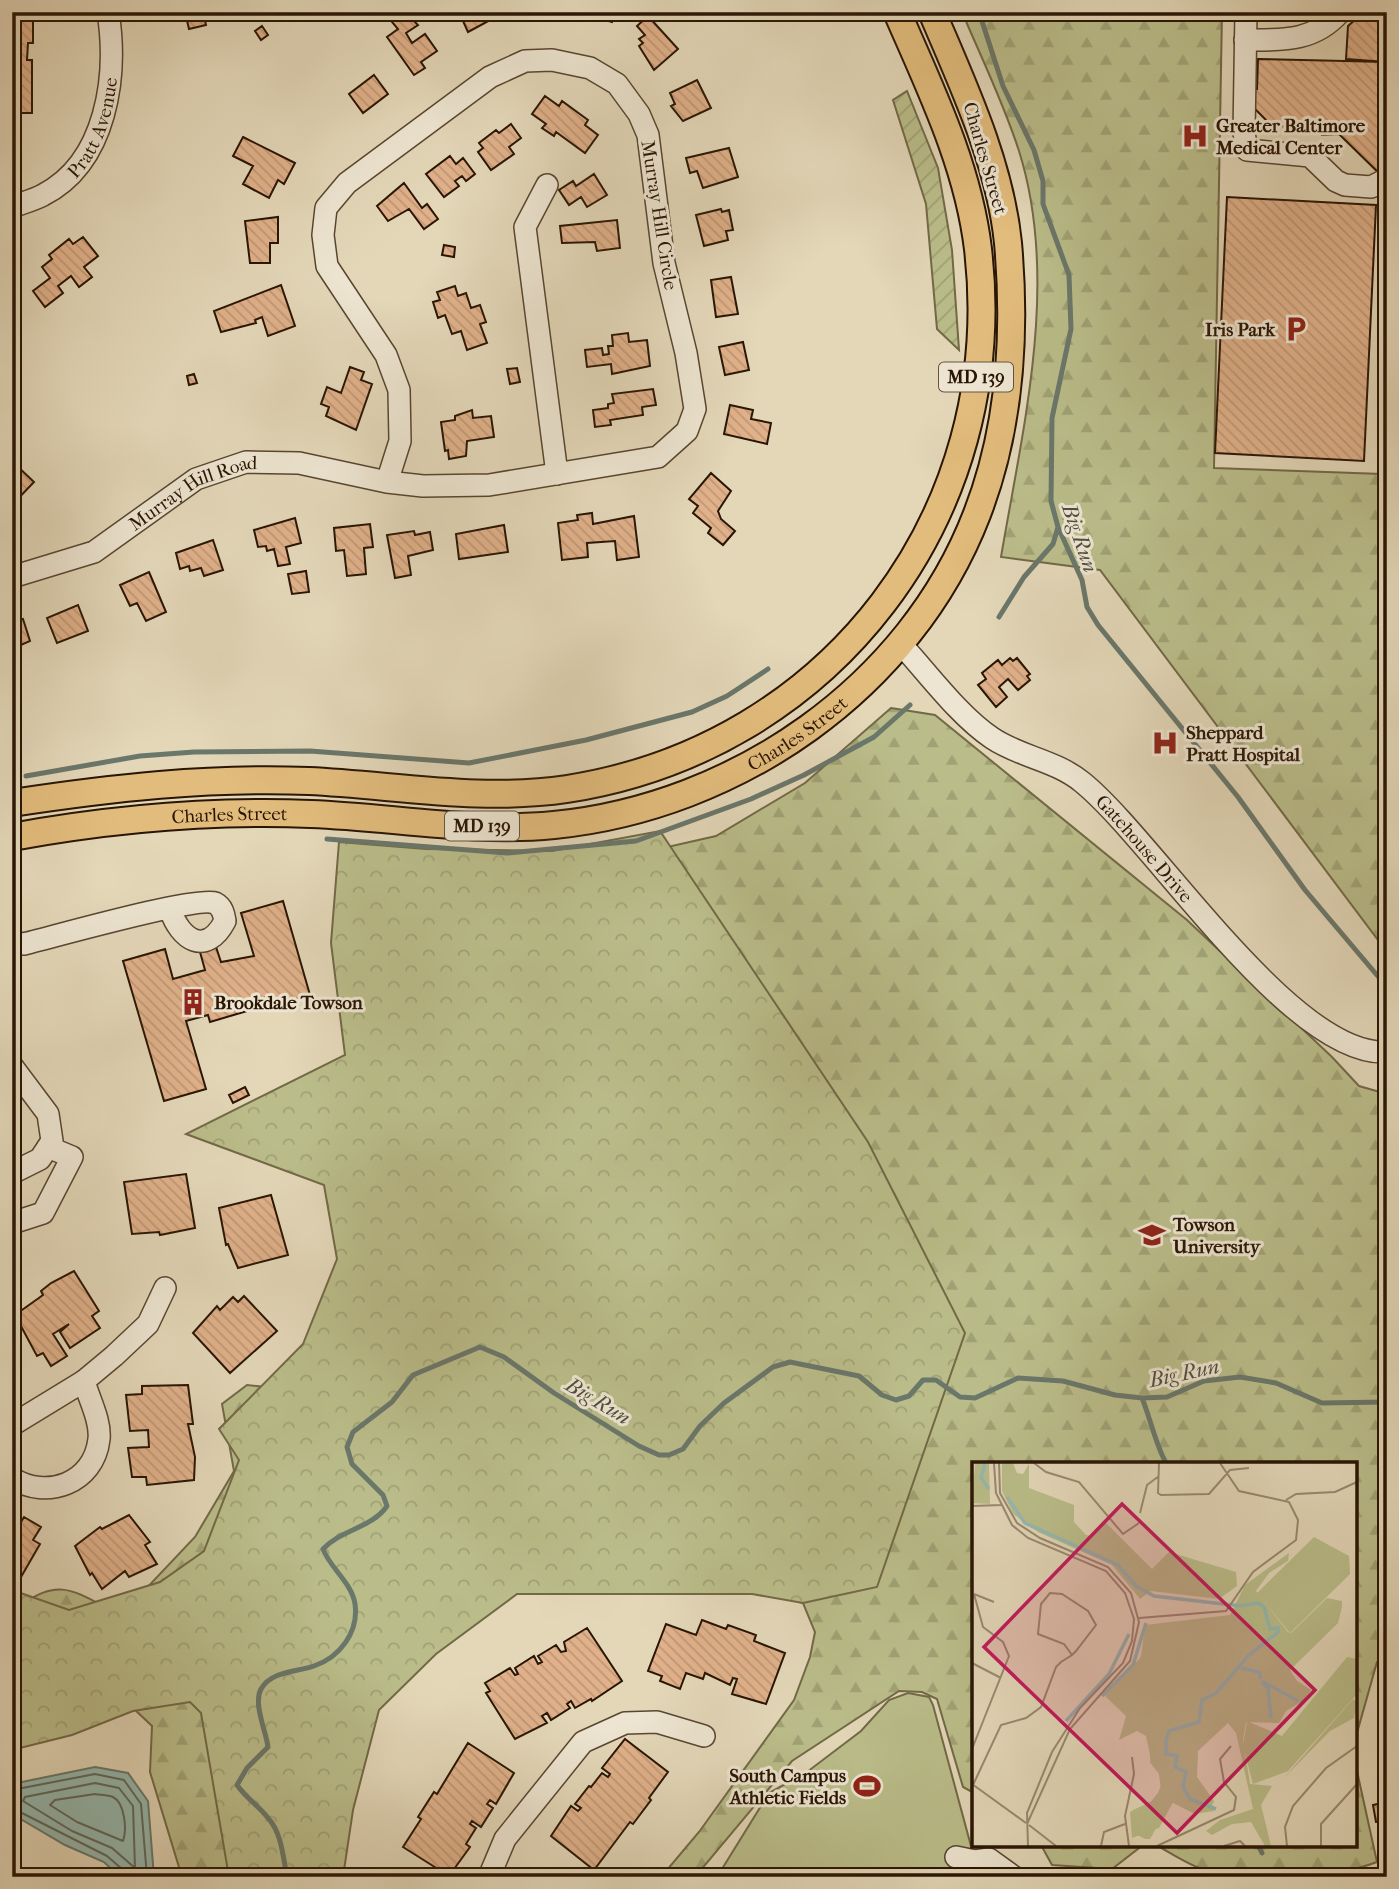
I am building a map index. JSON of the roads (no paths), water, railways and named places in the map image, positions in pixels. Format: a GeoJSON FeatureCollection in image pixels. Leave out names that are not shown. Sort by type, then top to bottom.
{"type":"FeatureCollection","features":[{"type":"Feature","properties":{"kind":"main road","name":"Charles Street"},"geometry":{"type":"LineString","coordinates":[[12,803],[156,783],[263,779],[479,793],[538,793],[597,783],[678,758],[732,733],[791,695],[855,637],[901,580],[933,524],[962,448],[974,402],[981,303],[978,248],[968,196],[946,125],[897,12]]}},
{"type":"Feature","properties":{"kind":"main road","name":"Charles Street"},"geometry":{"type":"LineString","coordinates":[[12,836],[118,821],[199,814],[314,814],[516,827],[553,825],[612,815],[696,790],[763,758],[838,705],[899,642],[929,603],[957,557],[979,509],[998,449],[1012,318],[1007,239],[999,190],[965,89],[932,12]]}},
{"type":"Feature","properties":{"kind":"main road"},"geometry":{"type":"LineString","coordinates":[[791,695],[812,698],[873,650],[899,642],[901,615],[943,546],[960,507],[967,482],[962,448]]}},
{"type":"Feature","properties":{"kind":"street","name":"Pratt Avenue"},"geometry":{"type":"LineString","coordinates":[[12,207],[44,195],[86,155],[97,135],[112,70],[113,43],[108,12]]}},
{"type":"Feature","properties":{"kind":"street"},"geometry":{"type":"LineString","coordinates":[[1246,12],[1244,133],[1247,150],[1310,156],[1336,181],[1345,185],[1371,187],[1385,180]]}},
{"type":"Feature","properties":{"kind":"street"},"geometry":{"type":"LineString","coordinates":[[1245,40],[1302,38],[1317,31],[1340,12]]}},
{"type":"Feature","properties":{"kind":"street","name":"Murray Hill Circle"},"geometry":{"type":"LineString","coordinates":[[525,61],[552,61],[590,68],[617,83],[639,114],[648,135],[664,263],[686,353],[695,409],[687,430],[658,457],[557,474],[489,485],[423,486],[387,482],[400,441],[399,390],[386,355],[327,265],[323,235],[326,208],[347,183],[490,77],[525,61]]}},
{"type":"Feature","properties":{"kind":"street"},"geometry":{"type":"LineString","coordinates":[[547,185],[524,227],[557,474]]}},
{"type":"Feature","properties":{"kind":"street","name":"Murray Hill Road"},"geometry":{"type":"LineString","coordinates":[[12,577],[27,575],[94,552],[196,479],[246,462],[299,463],[387,482]]}},
{"type":"Feature","properties":{"kind":"street","name":"Gatehouse Drive"},"geometry":{"type":"LineString","coordinates":[[899,642],[990,737],[1062,768],[1093,791],[1235,951],[1287,1001],[1348,1043],[1372,1051],[1387,1052]]}},
{"type":"Feature","properties":{"kind":"street"},"geometry":{"type":"LineString","coordinates":[[12,943],[24,944],[170,909]]}},
{"type":"Feature","properties":{"kind":"street"},"geometry":{"type":"LineString","coordinates":[[12,1066],[48,1114],[52,1141],[40,1159],[12,1173]]}},
{"type":"Feature","properties":{"kind":"street"},"geometry":{"type":"LineString","coordinates":[[12,1223],[43,1213],[72,1157],[48,1147]]}},
{"type":"Feature","properties":{"kind":"street"},"geometry":{"type":"LineString","coordinates":[[12,1424],[84,1381],[148,1324],[165,1288]]}},
{"type":"Feature","properties":{"kind":"street"},"geometry":{"type":"LineString","coordinates":[[12,1478],[30,1488],[58,1488],[76,1479],[88,1466],[99,1438],[84,1381]]}},
{"type":"Feature","properties":{"kind":"street"},"geometry":{"type":"LineString","coordinates":[[489,1877],[505,1839],[583,1742],[625,1723],[657,1721],[704,1736]]}},
{"type":"Feature","properties":{"kind":"street"},"geometry":{"type":"LineString","coordinates":[[956,1857],[975,1861],[989,1858],[1014,1877]]}},
{"type":"Feature","properties":{"kind":"water"},"geometry":{"type":"Polygon","coordinates":[[[95,1767],[128,1773],[148,1801],[154,1877],[120,1877],[104,1862],[65,1845],[12,1814],[12,1784],[95,1767]]]}},
{"type":"Feature","properties":{"kind":"waterway","name":"Big Run"},"geometry":{"type":"LineString","coordinates":[[979,12],[1003,86],[1034,150],[1043,181],[1043,204],[1069,275],[1071,329],[1052,418],[1051,501],[1058,527],[1082,580],[1087,607],[1098,625],[1238,797],[1305,890],[1387,987]]}},
{"type":"Feature","properties":{"kind":"waterway"},"geometry":{"type":"LineString","coordinates":[[999,617],[1024,577],[1053,544],[1058,527]]}},
{"type":"Feature","properties":{"kind":"waterway"},"geometry":{"type":"LineString","coordinates":[[26,776],[140,756],[194,752],[310,751],[469,763],[586,740],[692,712],[727,696],[768,669]]}},
{"type":"Feature","properties":{"kind":"waterway"},"geometry":{"type":"LineString","coordinates":[[327,839],[507,853],[636,841],[751,799],[804,775],[874,737],[910,705]]}},
{"type":"Feature","properties":{"kind":"waterway","name":"Big Run"},"geometry":{"type":"LineString","coordinates":[[287,1877],[281,1846],[273,1824],[237,1785],[247,1768],[268,1747],[259,1710],[259,1695],[265,1683],[271,1679],[323,1662],[339,1650],[351,1634],[355,1614],[353,1596],[323,1549],[373,1519],[387,1506],[383,1495],[352,1464],[347,1447],[353,1432],[392,1402],[413,1375],[480,1347],[504,1357],[554,1393],[639,1446],[659,1455],[669,1455],[683,1449],[700,1426],[724,1403],[773,1367],[790,1362],[859,1376],[882,1395],[896,1400],[909,1396],[923,1380],[936,1380],[960,1397],[975,1398],[1018,1378],[1063,1381],[1115,1395],[1142,1398],[1167,1397],[1204,1381],[1240,1377],[1276,1383],[1322,1403],[1387,1402]]}},
{"type":"Feature","properties":{"kind":"waterway"},"geometry":{"type":"LineString","coordinates":[[1142,1398],[1166,1462]]}},
{"type":"Feature","properties":{"kind":"waterway"},"geometry":{"type":"LineString","coordinates":[[1259,1847],[1262,1853]]}},
{"type":"Feature","properties":{"kind":"place","name":"Greater Baltimore Medical Center"},"geometry":{"type":"Point","coordinates":[1195,136]}},
{"type":"Feature","properties":{"kind":"place","name":"Iris Park"},"geometry":{"type":"Point","coordinates":[1296,329]}},
{"type":"Feature","properties":{"kind":"place","name":"Sheppard Pratt Hospital"},"geometry":{"type":"Point","coordinates":[1165,743]}},
{"type":"Feature","properties":{"kind":"place","name":"Brookdale Towson"},"geometry":{"type":"Point","coordinates":[193,1002]}},
{"type":"Feature","properties":{"kind":"place","name":"Towson University"},"geometry":{"type":"Point","coordinates":[1152,1235]}},
{"type":"Feature","properties":{"kind":"place","name":"South Campus Athletic Fields"},"geometry":{"type":"Point","coordinates":[867,1786]}}]}
